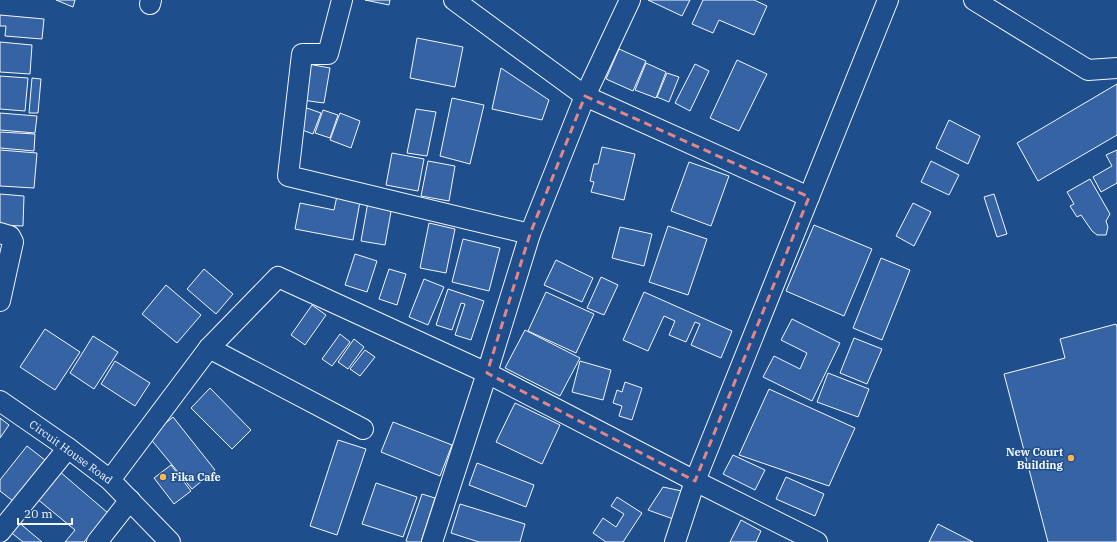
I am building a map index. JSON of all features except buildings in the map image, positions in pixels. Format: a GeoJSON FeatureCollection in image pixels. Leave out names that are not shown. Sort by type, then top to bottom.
{"type":"FeatureCollection","features":[{"type":"Feature","properties":{"kind":"street"},"geometry":{"type":"LineString","coordinates":[[342,0],[328,54],[302,54],[288,176],[530,234]]}},
{"type":"Feature","properties":{"kind":"street"},"geometry":{"type":"LineString","coordinates":[[454,0],[585,96],[809,197]]}},
{"type":"Feature","properties":{"kind":"street"},"geometry":{"type":"LineString","coordinates":[[439,540],[487,373],[530,234],[585,96],[630,0]]}},
{"type":"Feature","properties":{"kind":"street"},"geometry":{"type":"LineString","coordinates":[[675,542],[695,481],[888,0]]}},
{"type":"Feature","properties":{"kind":"street"},"geometry":{"type":"LineString","coordinates":[[974,0],[1088,70],[1117,68]]}},
{"type":"Feature","properties":{"kind":"street"},"geometry":{"type":"LineString","coordinates":[[0,232],[10,236],[13,242],[0,301]]}},
{"type":"Feature","properties":{"kind":"street"},"geometry":{"type":"LineString","coordinates":[[110,480],[209,348],[278,277],[487,373],[695,481],[817,542]]}},
{"type":"Feature","properties":{"kind":"street"},"geometry":{"type":"LineString","coordinates":[[209,348],[363,429]]}},
{"type":"Feature","properties":{"kind":"street","name":"Circuit House Road"},"geometry":{"type":"LineString","coordinates":[[0,401],[68,448],[110,480],[170,542]]}},
{"type":"Feature","properties":{"kind":"street"},"geometry":{"type":"LineString","coordinates":[[0,532],[68,448]]}},
{"type":"Feature","properties":{"kind":"street"},"geometry":{"type":"LineString","coordinates":[[97,542],[130,500]]}},
{"type":"Feature","properties":{"kind":"highlighted area"},"geometry":{"type":"Polygon","coordinates":[[[585,96],[809,197],[695,481],[487,373],[530,234],[585,96]]]}},
{"type":"Feature","properties":{"kind":"place","name":"New Court Building"},"geometry":{"type":"Point","coordinates":[1071,458]}},
{"type":"Feature","properties":{"kind":"place","name":"Fika Cafe"},"geometry":{"type":"Point","coordinates":[163,477]}}]}
